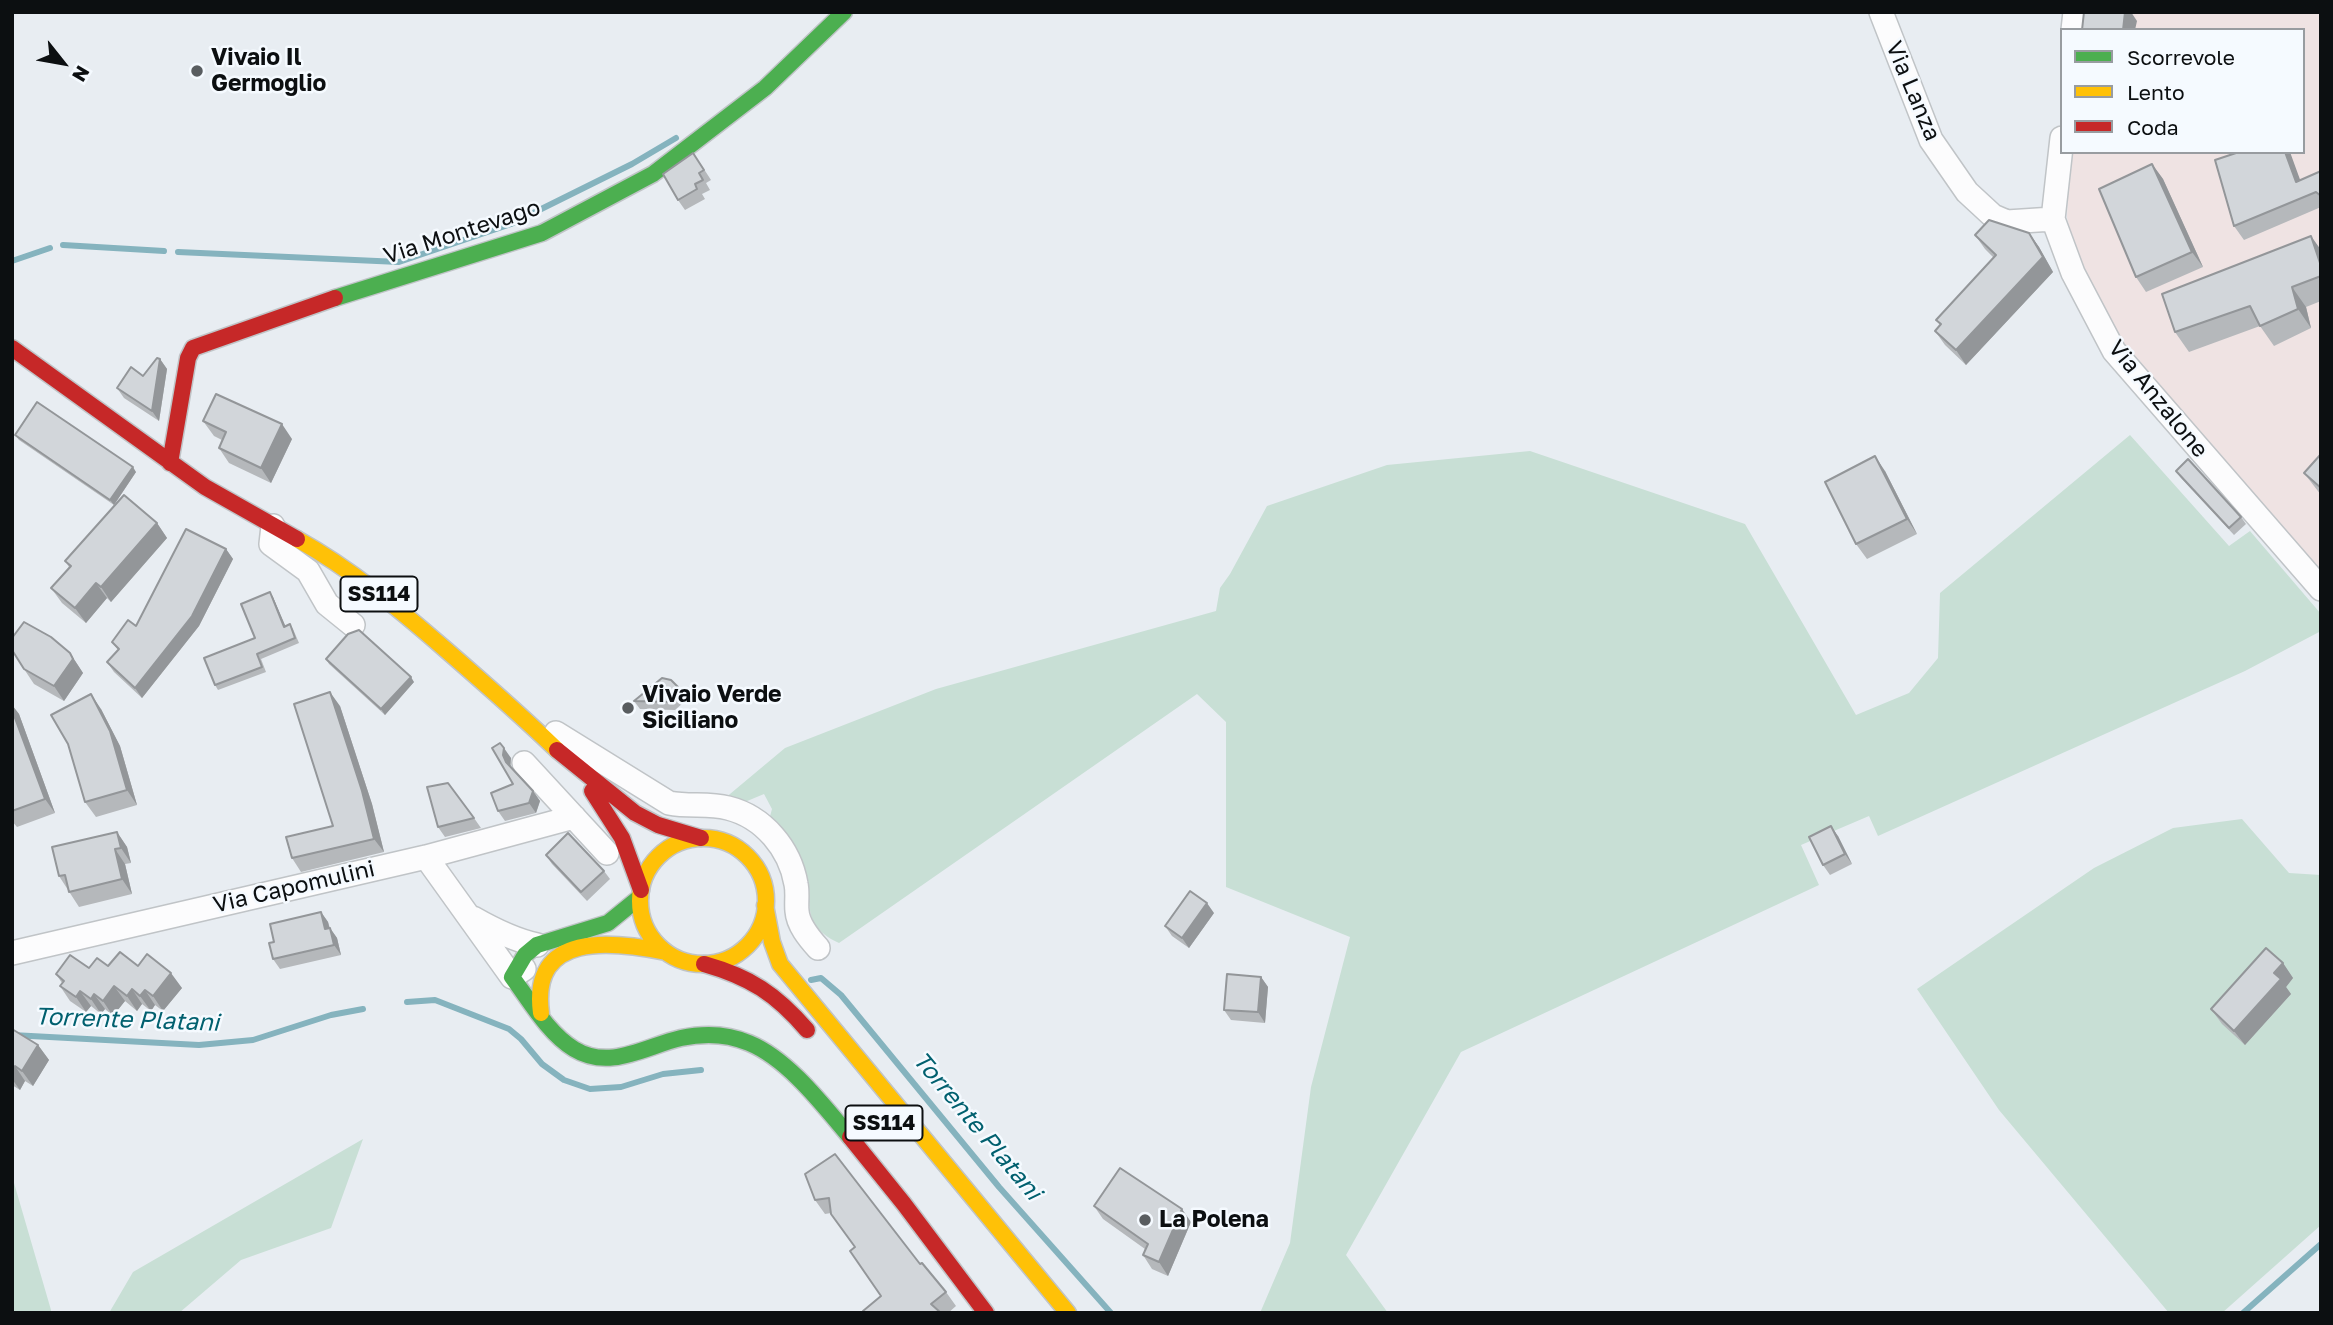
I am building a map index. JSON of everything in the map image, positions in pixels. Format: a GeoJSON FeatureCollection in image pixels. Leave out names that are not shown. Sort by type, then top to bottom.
{"type":"FeatureCollection","features":[{"type":"Feature","properties":{"kind":"main road","name":"Via Montevago"},"geometry":{"type":"LineString","coordinates":[[170,463],[188,358],[193,348],[378,283],[453,263],[542,233],[653,174],[765,88],[844,12]]}},
{"type":"Feature","properties":{"kind":"main road","name":"SS114"},"geometry":{"type":"LineString","coordinates":[[12,348],[205,487],[319,551],[352,574],[407,616],[517,711],[564,757]]}},
{"type":"Feature","properties":{"kind":"main road"},"geometry":{"type":"LineString","coordinates":[[564,757],[635,813],[658,825],[728,843],[750,860],[765,891],[761,926],[744,948],[725,960],[705,964]]}},
{"type":"Feature","properties":{"kind":"main road"},"geometry":{"type":"LineString","coordinates":[[564,757],[600,801],[616,826],[635,865],[644,924],[651,937],[666,952]]}},
{"type":"Feature","properties":{"kind":"main road"},"geometry":{"type":"LineString","coordinates":[[701,838],[680,842],[662,853],[648,870],[641,893],[608,923],[537,945],[525,955],[512,977],[558,1035],[574,1049],[588,1056],[606,1059],[626,1056],[681,1038],[711,1034],[737,1038],[759,1047],[779,1061],[858,1144],[986,1313]]}},
{"type":"Feature","properties":{"kind":"main road","name":"SS114"},"geometry":{"type":"LineString","coordinates":[[765,905],[772,942],[780,964],[1068,1313]]}},
{"type":"Feature","properties":{"kind":"main road"},"geometry":{"type":"LineString","coordinates":[[541,1013],[540,987],[550,966],[560,954],[595,942],[617,943],[666,952],[684,961],[734,972],[763,986],[790,1010],[816,1042]]}},
{"type":"Feature","properties":{"kind":"street","name":"Via Lanza"},"geometry":{"type":"LineString","coordinates":[[1881,12],[1931,140],[1967,192],[1993,216],[2007,222],[2053,219]]}},
{"type":"Feature","properties":{"kind":"street","name":"Via Anzalone"},"geometry":{"type":"LineString","coordinates":[[2060,154],[2053,219],[2073,273],[2114,351],[2321,589]]}},
{"type":"Feature","properties":{"kind":"street"},"geometry":{"type":"LineString","coordinates":[[273,526],[271,544],[308,571],[327,604],[353,625]]}},
{"type":"Feature","properties":{"kind":"street"},"geometry":{"type":"LineString","coordinates":[[517,711],[669,803],[685,807],[705,805],[729,808],[751,818],[773,834],[788,855],[796,886],[797,915],[807,936],[818,948]]}},
{"type":"Feature","properties":{"kind":"street"},"geometry":{"type":"LineString","coordinates":[[524,763],[607,853]]}},
{"type":"Feature","properties":{"kind":"street","name":"Via Capomulini"},"geometry":{"type":"LineString","coordinates":[[12,953],[426,857],[574,817]]}},
{"type":"Feature","properties":{"kind":"street"},"geometry":{"type":"LineString","coordinates":[[426,857],[512,977],[537,961],[560,954]]}},
{"type":"Feature","properties":{"kind":"street"},"geometry":{"type":"LineString","coordinates":[[465,913],[496,932],[537,945]]}},
{"type":"Feature","properties":{"kind":"shaded area"},"geometry":{"type":"Polygon","coordinates":[[[2081,12],[2321,12],[2321,580],[2152,386],[2106,320],[2078,270],[2067,217],[2070,154],[2305,154],[2305,28],[2079,28],[2081,12]]]}},
{"type":"Feature","properties":{"kind":"green space"},"geometry":{"type":"Polygon","coordinates":[[[2130,435],[2229,546],[2250,531],[2321,614],[2321,631],[2245,671],[1878,836],[1869,816],[1801,845],[1819,885],[1461,1052],[1346,1255],[1388,1313],[1260,1313],[1290,1243],[1311,1087],[1350,937],[1226,887],[1226,722],[1197,694],[839,943],[817,927],[812,919],[802,864],[769,820],[772,809],[764,794],[740,804],[724,799],[785,748],[936,689],[1216,611],[1220,588],[1267,506],[1387,465],[1530,451],[1745,524],[1856,715],[1909,693],[1938,658],[1940,593],[2130,435]]]}},
{"type":"Feature","properties":{"kind":"green space"},"geometry":{"type":"Polygon","coordinates":[[[2242,819],[2289,873],[2321,875],[2321,1225],[2222,1313],[2169,1313],[1999,1110],[1917,989],[2094,868],[2173,828],[2242,819]]]}},
{"type":"Feature","properties":{"kind":"green space"},"geometry":{"type":"Polygon","coordinates":[[[363,1139],[331,1228],[241,1260],[179,1313],[109,1313],[133,1272],[363,1139]]]}},
{"type":"Feature","properties":{"kind":"green space"},"geometry":{"type":"Polygon","coordinates":[[[12,1176],[51,1310],[51,1313],[12,1313],[12,1176]]]}},
{"type":"Feature","properties":{"kind":"building"},"geometry":{"type":"Polygon","coordinates":[[[2084,12],[2125,12],[2123,28],[2082,28],[2084,12]]]}},
{"type":"Feature","properties":{"kind":"building"},"geometry":{"type":"Polygon","coordinates":[[[693,153],[704,170],[699,173],[703,180],[695,184],[697,189],[678,200],[663,174],[693,153]]]}},
{"type":"Feature","properties":{"kind":"building"},"geometry":{"type":"Polygon","coordinates":[[[2233,154],[2286,154],[2296,182],[2321,171],[2321,196],[2316,192],[2234,226],[2215,160],[2233,154]]]}},
{"type":"Feature","properties":{"kind":"building"},"geometry":{"type":"Polygon","coordinates":[[[2152,164],[2192,252],[2136,277],[2099,189],[2152,164]]]}},
{"type":"Feature","properties":{"kind":"building"},"geometry":{"type":"Polygon","coordinates":[[[1989,220],[2029,233],[2043,257],[1956,350],[1935,331],[1941,324],[1936,320],[1996,255],[1975,235],[1989,220]]]}},
{"type":"Feature","properties":{"kind":"building"},"geometry":{"type":"Polygon","coordinates":[[[2311,236],[2321,266],[2321,276],[2292,287],[2298,309],[2260,326],[2250,306],[2175,332],[2162,294],[2311,236]]]}},
{"type":"Feature","properties":{"kind":"building"},"geometry":{"type":"Polygon","coordinates":[[[157,358],[160,359],[152,411],[117,388],[131,367],[143,376],[157,358]]]}},
{"type":"Feature","properties":{"kind":"building"},"geometry":{"type":"Polygon","coordinates":[[[216,394],[282,424],[261,468],[219,448],[226,432],[203,421],[216,394]]]}},
{"type":"Feature","properties":{"kind":"building"},"geometry":{"type":"Polygon","coordinates":[[[37,402],[133,467],[110,500],[15,435],[37,402]]]}},
{"type":"Feature","properties":{"kind":"building"},"geometry":{"type":"Polygon","coordinates":[[[2321,454],[2321,488],[2304,473],[2321,454]]]}},
{"type":"Feature","properties":{"kind":"building"},"geometry":{"type":"Polygon","coordinates":[[[1875,456],[1907,519],[1856,544],[1825,482],[1875,456]]]}},
{"type":"Feature","properties":{"kind":"building"},"geometry":{"type":"Polygon","coordinates":[[[2188,459],[2241,517],[2229,528],[2176,471],[2188,459]]]}},
{"type":"Feature","properties":{"kind":"building"},"geometry":{"type":"Polygon","coordinates":[[[124,495],[157,523],[101,587],[96,583],[75,608],[51,588],[71,566],[65,561],[124,495]]]}},
{"type":"Feature","properties":{"kind":"building"},"geometry":{"type":"Polygon","coordinates":[[[186,529],[226,549],[192,616],[135,688],[107,662],[119,649],[112,642],[128,620],[136,626],[186,529]]]}},
{"type":"Feature","properties":{"kind":"building"},"geometry":{"type":"Polygon","coordinates":[[[270,592],[284,627],[290,624],[295,638],[257,654],[262,667],[215,685],[204,658],[255,638],[241,604],[270,592]]]}},
{"type":"Feature","properties":{"kind":"building"},"geometry":{"type":"Polygon","coordinates":[[[24,622],[51,637],[70,653],[73,659],[54,686],[24,669],[12,650],[12,638],[24,622]]]}},
{"type":"Feature","properties":{"kind":"building"},"geometry":{"type":"Polygon","coordinates":[[[359,630],[411,677],[381,709],[326,659],[348,634],[359,630]]]}},
{"type":"Feature","properties":{"kind":"building"},"geometry":{"type":"Polygon","coordinates":[[[662,678],[671,680],[678,687],[677,695],[670,702],[634,701],[662,678]]]}},
{"type":"Feature","properties":{"kind":"building"},"geometry":{"type":"Polygon","coordinates":[[[330,692],[362,791],[374,839],[292,858],[286,837],[333,826],[294,704],[330,692]]]}},
{"type":"Feature","properties":{"kind":"building"},"geometry":{"type":"Polygon","coordinates":[[[91,694],[110,731],[127,790],[85,802],[68,744],[51,715],[91,694]]]}},
{"type":"Feature","properties":{"kind":"building"},"geometry":{"type":"Polygon","coordinates":[[[12,710],[45,799],[12,811],[12,710]]]}},
{"type":"Feature","properties":{"kind":"building"},"geometry":{"type":"Polygon","coordinates":[[[500,743],[504,748],[506,762],[533,791],[529,803],[498,811],[491,793],[513,784],[492,748],[500,743]]]}},
{"type":"Feature","properties":{"kind":"building"},"geometry":{"type":"Polygon","coordinates":[[[448,783],[474,818],[438,827],[427,787],[448,783]]]}},
{"type":"Feature","properties":{"kind":"building"},"geometry":{"type":"Polygon","coordinates":[[[1831,826],[1845,854],[1823,865],[1809,837],[1831,826]]]}},
{"type":"Feature","properties":{"kind":"building"},"geometry":{"type":"Polygon","coordinates":[[[117,832],[121,848],[115,849],[122,879],[69,892],[65,875],[59,876],[52,847],[117,832]]]}},
{"type":"Feature","properties":{"kind":"building"},"geometry":{"type":"Polygon","coordinates":[[[568,833],[604,871],[581,892],[546,855],[568,833]]]}},
{"type":"Feature","properties":{"kind":"building"},"geometry":{"type":"Polygon","coordinates":[[[1190,891],[1207,903],[1182,938],[1165,926],[1190,891]]]}},
{"type":"Feature","properties":{"kind":"building"},"geometry":{"type":"Polygon","coordinates":[[[321,912],[325,929],[330,928],[334,945],[273,959],[269,943],[274,942],[270,924],[321,912]]]}},
{"type":"Feature","properties":{"kind":"building"},"geometry":{"type":"Polygon","coordinates":[[[2266,948],[2283,963],[2274,973],[2281,979],[2234,1031],[2211,1009],[2266,948]]]}},
{"type":"Feature","properties":{"kind":"building"},"geometry":{"type":"Polygon","coordinates":[[[120,952],[138,966],[147,954],[171,973],[153,996],[145,990],[140,996],[132,989],[127,996],[114,986],[103,1001],[94,994],[91,999],[80,991],[76,997],[60,986],[64,981],[56,974],[70,955],[89,968],[97,958],[108,966],[120,952]]]}},
{"type":"Feature","properties":{"kind":"building"},"geometry":{"type":"Polygon","coordinates":[[[1227,974],[1261,977],[1258,1012],[1224,1010],[1227,974]]]}},
{"type":"Feature","properties":{"kind":"building"},"geometry":{"type":"Polygon","coordinates":[[[12,1029],[38,1045],[22,1071],[15,1066],[12,1070],[12,1029]]]}},
{"type":"Feature","properties":{"kind":"building"},"geometry":{"type":"Polygon","coordinates":[[[835,1154],[920,1264],[922,1263],[946,1292],[931,1304],[941,1313],[863,1311],[881,1296],[850,1251],[855,1247],[831,1214],[829,1198],[815,1200],[805,1174],[835,1154]]]}},
{"type":"Feature","properties":{"kind":"building"},"geometry":{"type":"Polygon","coordinates":[[[1120,1168],[1182,1209],[1159,1262],[1143,1255],[1148,1244],[1094,1206],[1120,1168]]]}},
{"type":"Feature","properties":{"kind":"waterway"},"geometry":{"type":"LineString","coordinates":[[178,252],[399,262],[511,224],[632,164],[676,138]]}},
{"type":"Feature","properties":{"kind":"waterway"},"geometry":{"type":"LineString","coordinates":[[63,245],[164,251]]}},
{"type":"Feature","properties":{"kind":"waterway"},"geometry":{"type":"LineString","coordinates":[[12,261],[50,248]]}},
{"type":"Feature","properties":{"kind":"waterway","name":"Torrente Platani"},"geometry":{"type":"LineString","coordinates":[[811,980],[821,978],[841,995],[999,1187],[1111,1313]]}},
{"type":"Feature","properties":{"kind":"waterway","name":"Torrente Platani"},"geometry":{"type":"LineString","coordinates":[[407,1002],[435,1000],[509,1029],[542,1064],[564,1080],[590,1089],[621,1087],[663,1074],[701,1070]]}},
{"type":"Feature","properties":{"kind":"waterway","name":"Torrente Platani"},"geometry":{"type":"LineString","coordinates":[[12,1035],[199,1045],[253,1040],[331,1015],[363,1009]]}},
{"type":"Feature","properties":{"kind":"waterway","name":"Torrente Platani"},"geometry":{"type":"LineString","coordinates":[[2243,1313],[2321,1244]]}},
{"type":"Feature","properties":{"kind":"traffic: fast"},"geometry":{"type":"LineString","coordinates":[[335,298],[542,233],[653,174],[765,88],[844,12]]}},
{"type":"Feature","properties":{"kind":"traffic: fast"},"geometry":{"type":"LineString","coordinates":[[640,897],[608,923],[537,945],[525,955],[512,977],[548,1026],[574,1049],[601,1058],[628,1055],[690,1036],[716,1035],[741,1040],[763,1050],[791,1071],[850,1137]]}},
{"type":"Feature","properties":{"kind":"traffic: slow"},"geometry":{"type":"LineString","coordinates":[[297,539],[355,576],[428,634],[557,750]]}},
{"type":"Feature","properties":{"kind":"traffic: slow"},"geometry":{"type":"LineString","coordinates":[[703,838],[727,843],[747,857],[761,877],[766,901],[761,925],[747,945],[727,959],[703,964],[679,959],[659,945],[645,925],[640,901],[645,877],[659,857],[679,843],[703,838]]}},
{"type":"Feature","properties":{"kind":"traffic: slow"},"geometry":{"type":"LineString","coordinates":[[765,905],[772,942],[780,964],[1068,1313]]}},
{"type":"Feature","properties":{"kind":"traffic: slow"},"geometry":{"type":"LineString","coordinates":[[541,1013],[541,986],[548,967],[561,955],[579,948],[600,945],[622,945],[666,952]]}},
{"type":"Feature","properties":{"kind":"traffic: jam"},"geometry":{"type":"LineString","coordinates":[[170,463],[188,358],[193,348],[335,298]]}},
{"type":"Feature","properties":{"kind":"traffic: jam"},"geometry":{"type":"LineString","coordinates":[[12,348],[205,487],[297,539]]}},
{"type":"Feature","properties":{"kind":"traffic: jam"},"geometry":{"type":"LineString","coordinates":[[557,750],[635,813],[658,825],[701,838]]}},
{"type":"Feature","properties":{"kind":"traffic: jam"},"geometry":{"type":"LineString","coordinates":[[592,791],[622,838],[641,890]]}},
{"type":"Feature","properties":{"kind":"traffic: jam"},"geometry":{"type":"LineString","coordinates":[[704,964],[761,988],[784,1006],[807,1030]]}},
{"type":"Feature","properties":{"kind":"traffic: jam"},"geometry":{"type":"LineString","coordinates":[[850,1137],[986,1313]]}},
{"type":"Feature","properties":{"kind":"place","name":"Vivaio Il Germoglio"},"geometry":{"type":"Point","coordinates":[197,71]}},
{"type":"Feature","properties":{"kind":"place","name":"Vivaio Verde Siciliano"},"geometry":{"type":"Point","coordinates":[628,708]}},
{"type":"Feature","properties":{"kind":"place","name":"La Polena"},"geometry":{"type":"Point","coordinates":[1145,1220]}}]}
